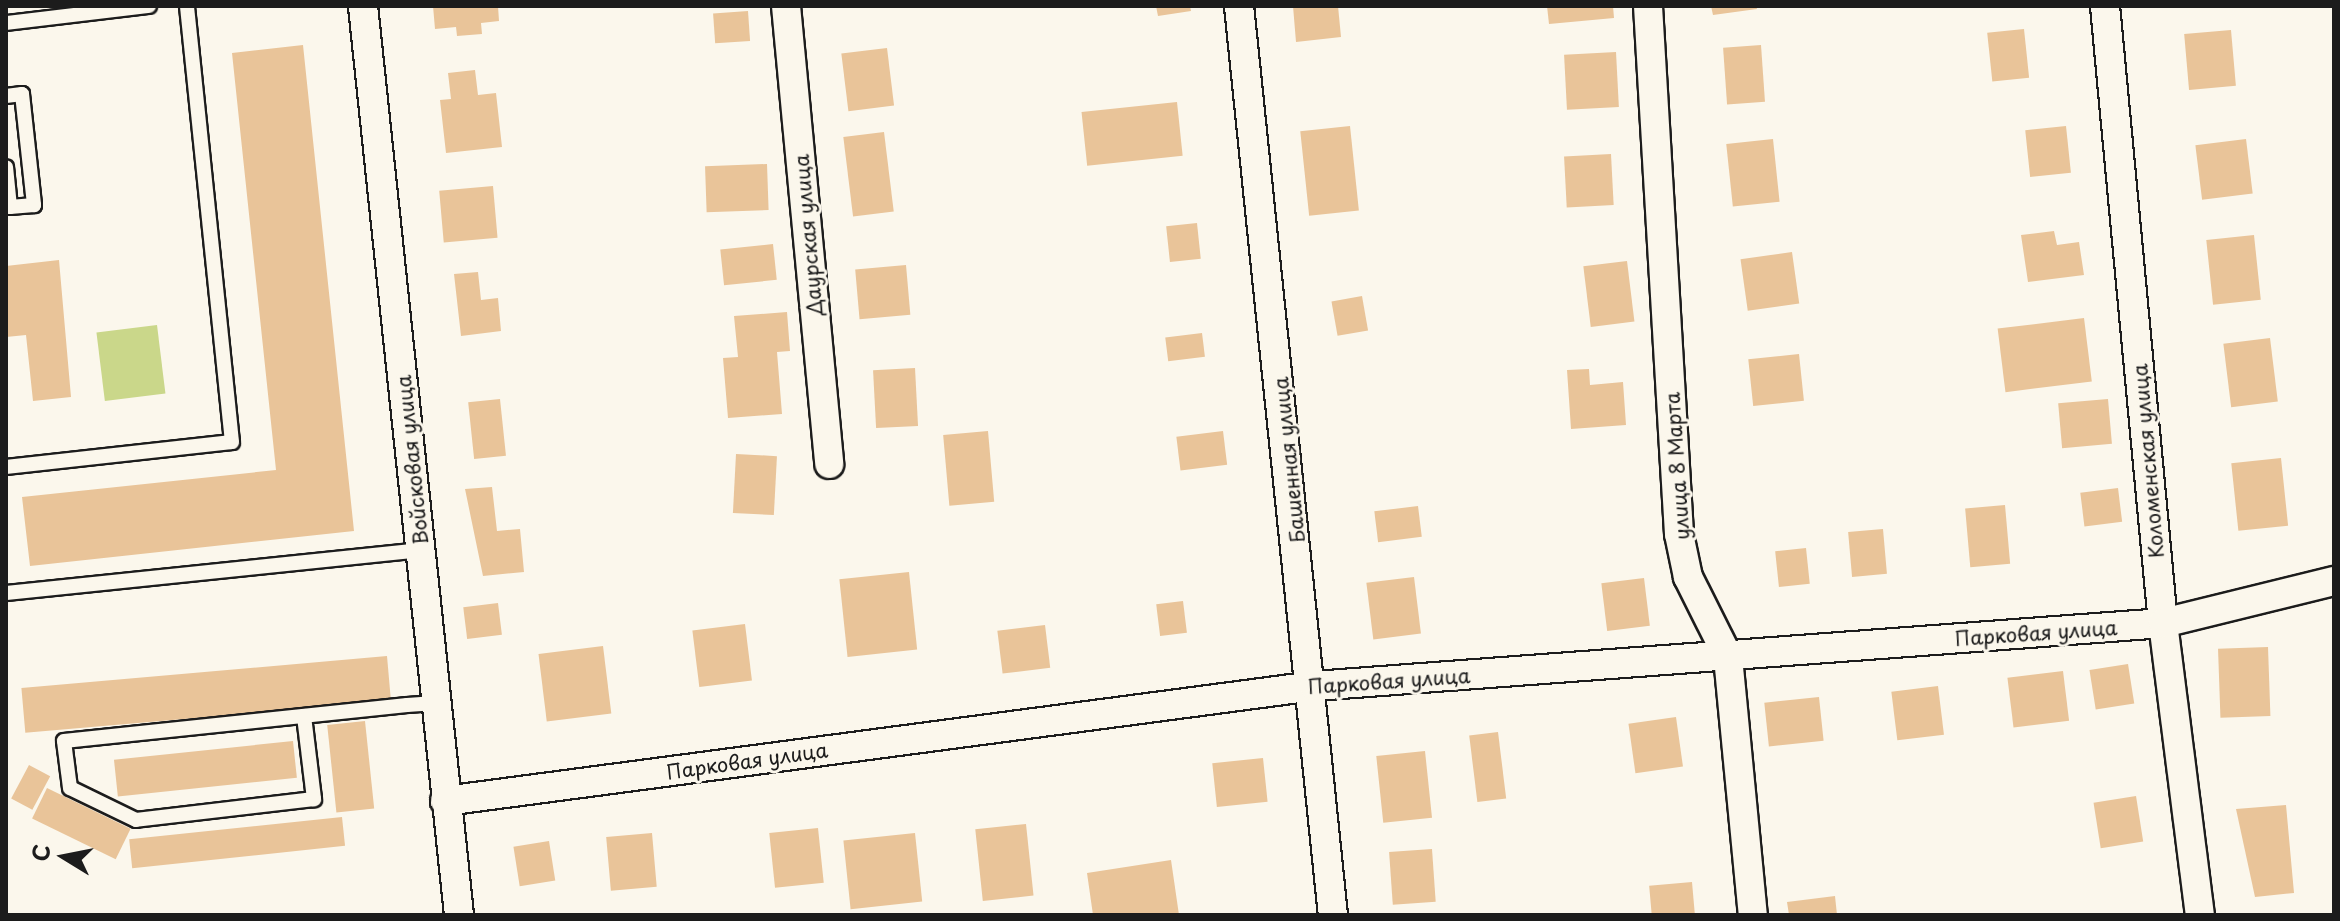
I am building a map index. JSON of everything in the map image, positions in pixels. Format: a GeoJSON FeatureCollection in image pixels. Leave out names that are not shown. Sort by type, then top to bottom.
{"type":"FeatureCollection","features":[{"type":"Feature","properties":{"kind":"street","name":"Войсковая улица"},"geometry":{"type":"LineString","coordinates":[[363,6],[459,915]]}},
{"type":"Feature","properties":{"kind":"street","name":"Даурская улица"},"geometry":{"type":"LineString","coordinates":[[786,6],[829,464]]}},
{"type":"Feature","properties":{"kind":"street","name":"Башенная улица"},"geometry":{"type":"LineString","coordinates":[[1239,6],[1314,686],[1333,915]]}},
{"type":"Feature","properties":{"kind":"street","name":"улица 8 Марта"},"geometry":{"type":"LineString","coordinates":[[1648,6],[1679,534],[1688,577],[1728,657],[1753,915]]}},
{"type":"Feature","properties":{"kind":"street","name":"Коломенская улица"},"geometry":{"type":"LineString","coordinates":[[2105,6],[2163,623],[2200,915]]}},
{"type":"Feature","properties":{"kind":"street","name":"Парковая улица"},"geometry":{"type":"LineString","coordinates":[[445,801],[1314,686],[2163,623],[2334,581]]}},
{"type":"Feature","properties":{"kind":"lane"},"geometry":{"type":"LineString","coordinates":[[6,23],[149,6]]}},
{"type":"Feature","properties":{"kind":"lane"},"geometry":{"type":"LineString","coordinates":[[6,467],[232,442],[187,6]]}},
{"type":"Feature","properties":{"kind":"lane"},"geometry":{"type":"LineString","coordinates":[[6,96],[22,94],[34,205],[10,207],[6,167]]}},
{"type":"Feature","properties":{"kind":"lane"},"geometry":{"type":"LineString","coordinates":[[6,593],[422,550]]}},
{"type":"Feature","properties":{"kind":"lane"},"geometry":{"type":"LineString","coordinates":[[304,716],[314,799],[136,820],[70,788],[64,741],[304,716],[436,703]]}},
{"type":"Feature","properties":{"kind":"green space"},"geometry":{"type":"Polygon","coordinates":[[[157,325],[165,393],[105,401],[96,332],[157,325]]]}},
{"type":"Feature","properties":{"kind":"building"},"geometry":{"type":"Polygon","coordinates":[[[433,6],[498,6],[499,21],[481,23],[482,34],[457,36],[456,27],[435,29],[433,6]]]}},
{"type":"Feature","properties":{"kind":"building"},"geometry":{"type":"Polygon","coordinates":[[[1156,6],[1190,6],[1191,11],[1158,16],[1156,6]]]}},
{"type":"Feature","properties":{"kind":"building"},"geometry":{"type":"Polygon","coordinates":[[[1293,6],[1338,6],[1341,37],[1296,42],[1293,6]]]}},
{"type":"Feature","properties":{"kind":"building"},"geometry":{"type":"Polygon","coordinates":[[[1547,6],[1613,6],[1614,18],[1549,24],[1547,6]]]}},
{"type":"Feature","properties":{"kind":"building"},"geometry":{"type":"Polygon","coordinates":[[[1711,6],[1756,6],[1757,9],[1713,15],[1711,6]]]}},
{"type":"Feature","properties":{"kind":"building"},"geometry":{"type":"Polygon","coordinates":[[[748,11],[750,41],[715,43],[713,13],[748,11]]]}},
{"type":"Feature","properties":{"kind":"building"},"geometry":{"type":"Polygon","coordinates":[[[2024,29],[2029,78],[1992,82],[1987,33],[2024,29]]]}},
{"type":"Feature","properties":{"kind":"building"},"geometry":{"type":"Polygon","coordinates":[[[2231,30],[2236,86],[2189,90],[2184,34],[2231,30]]]}},
{"type":"Feature","properties":{"kind":"building"},"geometry":{"type":"Polygon","coordinates":[[[303,45],[354,531],[30,566],[22,497],[276,470],[232,53],[303,45]]]}},
{"type":"Feature","properties":{"kind":"building"},"geometry":{"type":"Polygon","coordinates":[[[1761,45],[1765,102],[1727,105],[1723,48],[1761,45]]]}},
{"type":"Feature","properties":{"kind":"building"},"geometry":{"type":"Polygon","coordinates":[[[887,48],[894,106],[848,111],[841,54],[887,48]]]}},
{"type":"Feature","properties":{"kind":"building"},"geometry":{"type":"Polygon","coordinates":[[[1616,52],[1619,107],[1567,110],[1564,55],[1616,52]]]}},
{"type":"Feature","properties":{"kind":"building"},"geometry":{"type":"Polygon","coordinates":[[[475,70],[478,95],[496,93],[502,147],[446,153],[440,100],[451,99],[448,73],[475,70]]]}},
{"type":"Feature","properties":{"kind":"building"},"geometry":{"type":"Polygon","coordinates":[[[1177,102],[1183,156],[1087,166],[1082,112],[1177,102]]]}},
{"type":"Feature","properties":{"kind":"building"},"geometry":{"type":"Polygon","coordinates":[[[1350,126],[1359,211],[1309,216],[1300,131],[1350,126]]]}},
{"type":"Feature","properties":{"kind":"building"},"geometry":{"type":"Polygon","coordinates":[[[2066,126],[2071,173],[2030,177],[2025,130],[2066,126]]]}},
{"type":"Feature","properties":{"kind":"building"},"geometry":{"type":"Polygon","coordinates":[[[884,132],[894,211],[853,216],[843,137],[884,132]]]}},
{"type":"Feature","properties":{"kind":"building"},"geometry":{"type":"Polygon","coordinates":[[[1773,139],[1780,202],[1733,207],[1726,144],[1773,139]]]}},
{"type":"Feature","properties":{"kind":"building"},"geometry":{"type":"Polygon","coordinates":[[[2246,139],[2253,194],[2202,200],[2195,145],[2246,139]]]}},
{"type":"Feature","properties":{"kind":"building"},"geometry":{"type":"Polygon","coordinates":[[[1611,154],[1614,205],[1567,207],[1564,156],[1611,154]]]}},
{"type":"Feature","properties":{"kind":"building"},"geometry":{"type":"Polygon","coordinates":[[[767,164],[769,210],[707,212],[705,166],[767,164]]]}},
{"type":"Feature","properties":{"kind":"building"},"geometry":{"type":"Polygon","coordinates":[[[493,186],[498,238],[444,243],[439,191],[493,186]]]}},
{"type":"Feature","properties":{"kind":"building"},"geometry":{"type":"Polygon","coordinates":[[[1197,223],[1201,259],[1170,262],[1166,226],[1197,223]]]}},
{"type":"Feature","properties":{"kind":"building"},"geometry":{"type":"Polygon","coordinates":[[[2054,231],[2057,245],[2079,242],[2084,275],[2028,282],[2021,235],[2054,231]]]}},
{"type":"Feature","properties":{"kind":"building"},"geometry":{"type":"Polygon","coordinates":[[[2254,235],[2261,300],[2213,305],[2206,240],[2254,235]]]}},
{"type":"Feature","properties":{"kind":"building"},"geometry":{"type":"Polygon","coordinates":[[[773,244],[777,280],[724,285],[720,250],[773,244]]]}},
{"type":"Feature","properties":{"kind":"building"},"geometry":{"type":"Polygon","coordinates":[[[1792,252],[1799,303],[1748,311],[1741,259],[1792,252]]]}},
{"type":"Feature","properties":{"kind":"building"},"geometry":{"type":"Polygon","coordinates":[[[59,260],[71,397],[33,401],[26,335],[6,337],[6,266],[59,260]]]}},
{"type":"Feature","properties":{"kind":"building"},"geometry":{"type":"Polygon","coordinates":[[[1627,261],[1634,322],[1591,327],[1583,266],[1627,261]]]}},
{"type":"Feature","properties":{"kind":"building"},"geometry":{"type":"Polygon","coordinates":[[[906,265],[910,315],[860,319],[855,269],[906,265]]]}},
{"type":"Feature","properties":{"kind":"building"},"geometry":{"type":"Polygon","coordinates":[[[478,272],[481,300],[498,298],[501,331],[461,336],[454,274],[478,272]]]}},
{"type":"Feature","properties":{"kind":"building"},"geometry":{"type":"Polygon","coordinates":[[[1362,296],[1368,330],[1338,336],[1331,301],[1362,296]]]}},
{"type":"Feature","properties":{"kind":"building"},"geometry":{"type":"Polygon","coordinates":[[[787,312],[790,351],[777,352],[782,414],[728,418],[723,358],[738,357],[734,316],[787,312]]]}},
{"type":"Feature","properties":{"kind":"building"},"geometry":{"type":"Polygon","coordinates":[[[2084,318],[2092,382],[2005,392],[1998,329],[2084,318]]]}},
{"type":"Feature","properties":{"kind":"building"},"geometry":{"type":"Polygon","coordinates":[[[1202,333],[1205,357],[1168,361],[1165,338],[1202,333]]]}},
{"type":"Feature","properties":{"kind":"building"},"geometry":{"type":"Polygon","coordinates":[[[2270,338],[2278,402],[2231,407],[2223,344],[2270,338]]]}},
{"type":"Feature","properties":{"kind":"building"},"geometry":{"type":"Polygon","coordinates":[[[1799,354],[1804,401],[1753,406],[1748,359],[1799,354]]]}},
{"type":"Feature","properties":{"kind":"building"},"geometry":{"type":"Polygon","coordinates":[[[915,368],[918,426],[876,428],[873,370],[915,368]]]}},
{"type":"Feature","properties":{"kind":"building"},"geometry":{"type":"Polygon","coordinates":[[[1589,369],[1590,385],[1623,382],[1626,425],[1571,429],[1567,370],[1589,369]]]}},
{"type":"Feature","properties":{"kind":"building"},"geometry":{"type":"Polygon","coordinates":[[[500,399],[506,456],[474,459],[468,402],[500,399]]]}},
{"type":"Feature","properties":{"kind":"building"},"geometry":{"type":"Polygon","coordinates":[[[2108,399],[2112,444],[2062,448],[2058,403],[2108,399]]]}},
{"type":"Feature","properties":{"kind":"building"},"geometry":{"type":"Polygon","coordinates":[[[988,431],[994,502],[949,506],[943,435],[988,431]]]}},
{"type":"Feature","properties":{"kind":"building"},"geometry":{"type":"Polygon","coordinates":[[[1223,431],[1227,465],[1180,470],[1176,437],[1223,431]]]}},
{"type":"Feature","properties":{"kind":"building"},"geometry":{"type":"Polygon","coordinates":[[[736,454],[777,456],[774,515],[733,513],[736,454]]]}},
{"type":"Feature","properties":{"kind":"building"},"geometry":{"type":"Polygon","coordinates":[[[2281,458],[2288,526],[2238,531],[2231,463],[2281,458]]]}},
{"type":"Feature","properties":{"kind":"building"},"geometry":{"type":"Polygon","coordinates":[[[492,487],[497,531],[520,529],[524,572],[483,576],[465,489],[492,487]]]}},
{"type":"Feature","properties":{"kind":"building"},"geometry":{"type":"Polygon","coordinates":[[[2118,488],[2122,522],[2084,526],[2080,493],[2118,488]]]}},
{"type":"Feature","properties":{"kind":"building"},"geometry":{"type":"Polygon","coordinates":[[[2005,505],[2010,564],[1970,567],[1965,508],[2005,505]]]}},
{"type":"Feature","properties":{"kind":"building"},"geometry":{"type":"Polygon","coordinates":[[[1418,506],[1422,537],[1378,542],[1374,511],[1418,506]]]}},
{"type":"Feature","properties":{"kind":"building"},"geometry":{"type":"Polygon","coordinates":[[[1883,529],[1887,574],[1852,577],[1848,532],[1883,529]]]}},
{"type":"Feature","properties":{"kind":"building"},"geometry":{"type":"Polygon","coordinates":[[[1806,548],[1810,584],[1779,587],[1775,551],[1806,548]]]}},
{"type":"Feature","properties":{"kind":"building"},"geometry":{"type":"Polygon","coordinates":[[[909,572],[917,650],[848,657],[839,579],[909,572]]]}},
{"type":"Feature","properties":{"kind":"building"},"geometry":{"type":"Polygon","coordinates":[[[1414,577],[1421,634],[1373,639],[1366,583],[1414,577]]]}},
{"type":"Feature","properties":{"kind":"building"},"geometry":{"type":"Polygon","coordinates":[[[1644,578],[1650,626],[1607,631],[1601,583],[1644,578]]]}},
{"type":"Feature","properties":{"kind":"building"},"geometry":{"type":"Polygon","coordinates":[[[1183,601],[1187,633],[1160,636],[1156,604],[1183,601]]]}},
{"type":"Feature","properties":{"kind":"building"},"geometry":{"type":"Polygon","coordinates":[[[498,603],[502,635],[467,639],[463,607],[498,603]]]}},
{"type":"Feature","properties":{"kind":"building"},"geometry":{"type":"Polygon","coordinates":[[[745,624],[752,681],[699,687],[692,630],[745,624]]]}},
{"type":"Feature","properties":{"kind":"building"},"geometry":{"type":"Polygon","coordinates":[[[1045,625],[1050,668],[1003,674],[997,631],[1045,625]]]}},
{"type":"Feature","properties":{"kind":"building"},"geometry":{"type":"Polygon","coordinates":[[[603,646],[611,713],[547,721],[538,654],[603,646]]]}},
{"type":"Feature","properties":{"kind":"building"},"geometry":{"type":"Polygon","coordinates":[[[2268,647],[2270,716],[2220,718],[2218,649],[2268,647]]]}},
{"type":"Feature","properties":{"kind":"building"},"geometry":{"type":"Polygon","coordinates":[[[387,656],[391,701],[25,733],[21,688],[387,656]]]}},
{"type":"Feature","properties":{"kind":"building"},"geometry":{"type":"Polygon","coordinates":[[[2128,664],[2134,704],[2096,710],[2089,670],[2128,664]]]}},
{"type":"Feature","properties":{"kind":"building"},"geometry":{"type":"Polygon","coordinates":[[[2063,671],[2069,721],[2014,727],[2007,678],[2063,671]]]}},
{"type":"Feature","properties":{"kind":"building"},"geometry":{"type":"Polygon","coordinates":[[[1938,686],[1944,735],[1897,740],[1891,692],[1938,686]]]}},
{"type":"Feature","properties":{"kind":"building"},"geometry":{"type":"Polygon","coordinates":[[[1819,697],[1824,741],[1769,747],[1764,703],[1819,697]]]}},
{"type":"Feature","properties":{"kind":"building"},"geometry":{"type":"Polygon","coordinates":[[[1676,717],[1683,767],[1635,773],[1628,724],[1676,717]]]}},
{"type":"Feature","properties":{"kind":"building"},"geometry":{"type":"Polygon","coordinates":[[[365,721],[374,809],[336,812],[327,725],[365,721]]]}},
{"type":"Feature","properties":{"kind":"building"},"geometry":{"type":"Polygon","coordinates":[[[1498,732],[1506,799],[1477,802],[1469,736],[1498,732]]]}},
{"type":"Feature","properties":{"kind":"building"},"geometry":{"type":"Polygon","coordinates":[[[293,741],[297,778],[118,797],[114,760],[293,741]]]}},
{"type":"Feature","properties":{"kind":"building"},"geometry":{"type":"Polygon","coordinates":[[[1425,751],[1432,818],[1383,823],[1376,756],[1425,751]]]}},
{"type":"Feature","properties":{"kind":"building"},"geometry":{"type":"Polygon","coordinates":[[[1263,758],[1268,802],[1217,807],[1212,763],[1263,758]]]}},
{"type":"Feature","properties":{"kind":"building"},"geometry":{"type":"Polygon","coordinates":[[[29,765],[50,776],[32,810],[11,799],[29,765]]]}},
{"type":"Feature","properties":{"kind":"building"},"geometry":{"type":"Polygon","coordinates":[[[47,788],[131,829],[116,859],[32,819],[47,788]]]}},
{"type":"Feature","properties":{"kind":"building"},"geometry":{"type":"Polygon","coordinates":[[[2136,796],[2143,841],[2101,848],[2094,803],[2136,796]]]}},
{"type":"Feature","properties":{"kind":"building"},"geometry":{"type":"Polygon","coordinates":[[[2286,805],[2294,893],[2255,897],[2236,809],[2286,805]]]}},
{"type":"Feature","properties":{"kind":"building"},"geometry":{"type":"Polygon","coordinates":[[[342,817],[345,846],[132,868],[129,839],[342,817]]]}},
{"type":"Feature","properties":{"kind":"building"},"geometry":{"type":"Polygon","coordinates":[[[1026,824],[1034,896],[983,901],[975,829],[1026,824]]]}},
{"type":"Feature","properties":{"kind":"building"},"geometry":{"type":"Polygon","coordinates":[[[818,828],[824,883],[775,888],[769,833],[818,828]]]}},
{"type":"Feature","properties":{"kind":"building"},"geometry":{"type":"Polygon","coordinates":[[[652,833],[657,887],[611,891],[606,837],[652,833]]]}},
{"type":"Feature","properties":{"kind":"building"},"geometry":{"type":"Polygon","coordinates":[[[915,833],[922,902],[851,909],[843,841],[915,833]]]}},
{"type":"Feature","properties":{"kind":"building"},"geometry":{"type":"Polygon","coordinates":[[[549,841],[555,881],[520,886],[513,847],[549,841]]]}},
{"type":"Feature","properties":{"kind":"building"},"geometry":{"type":"Polygon","coordinates":[[[1432,849],[1436,902],[1393,905],[1389,852],[1432,849]]]}},
{"type":"Feature","properties":{"kind":"building"},"geometry":{"type":"Polygon","coordinates":[[[1171,860],[1179,915],[1093,915],[1087,873],[1171,860]]]}},
{"type":"Feature","properties":{"kind":"building"},"geometry":{"type":"Polygon","coordinates":[[[1692,882],[1695,915],[1652,915],[1649,886],[1692,882]]]}},
{"type":"Feature","properties":{"kind":"building"},"geometry":{"type":"Polygon","coordinates":[[[1835,896],[1837,915],[1789,915],[1787,902],[1835,896]]]}}]}
